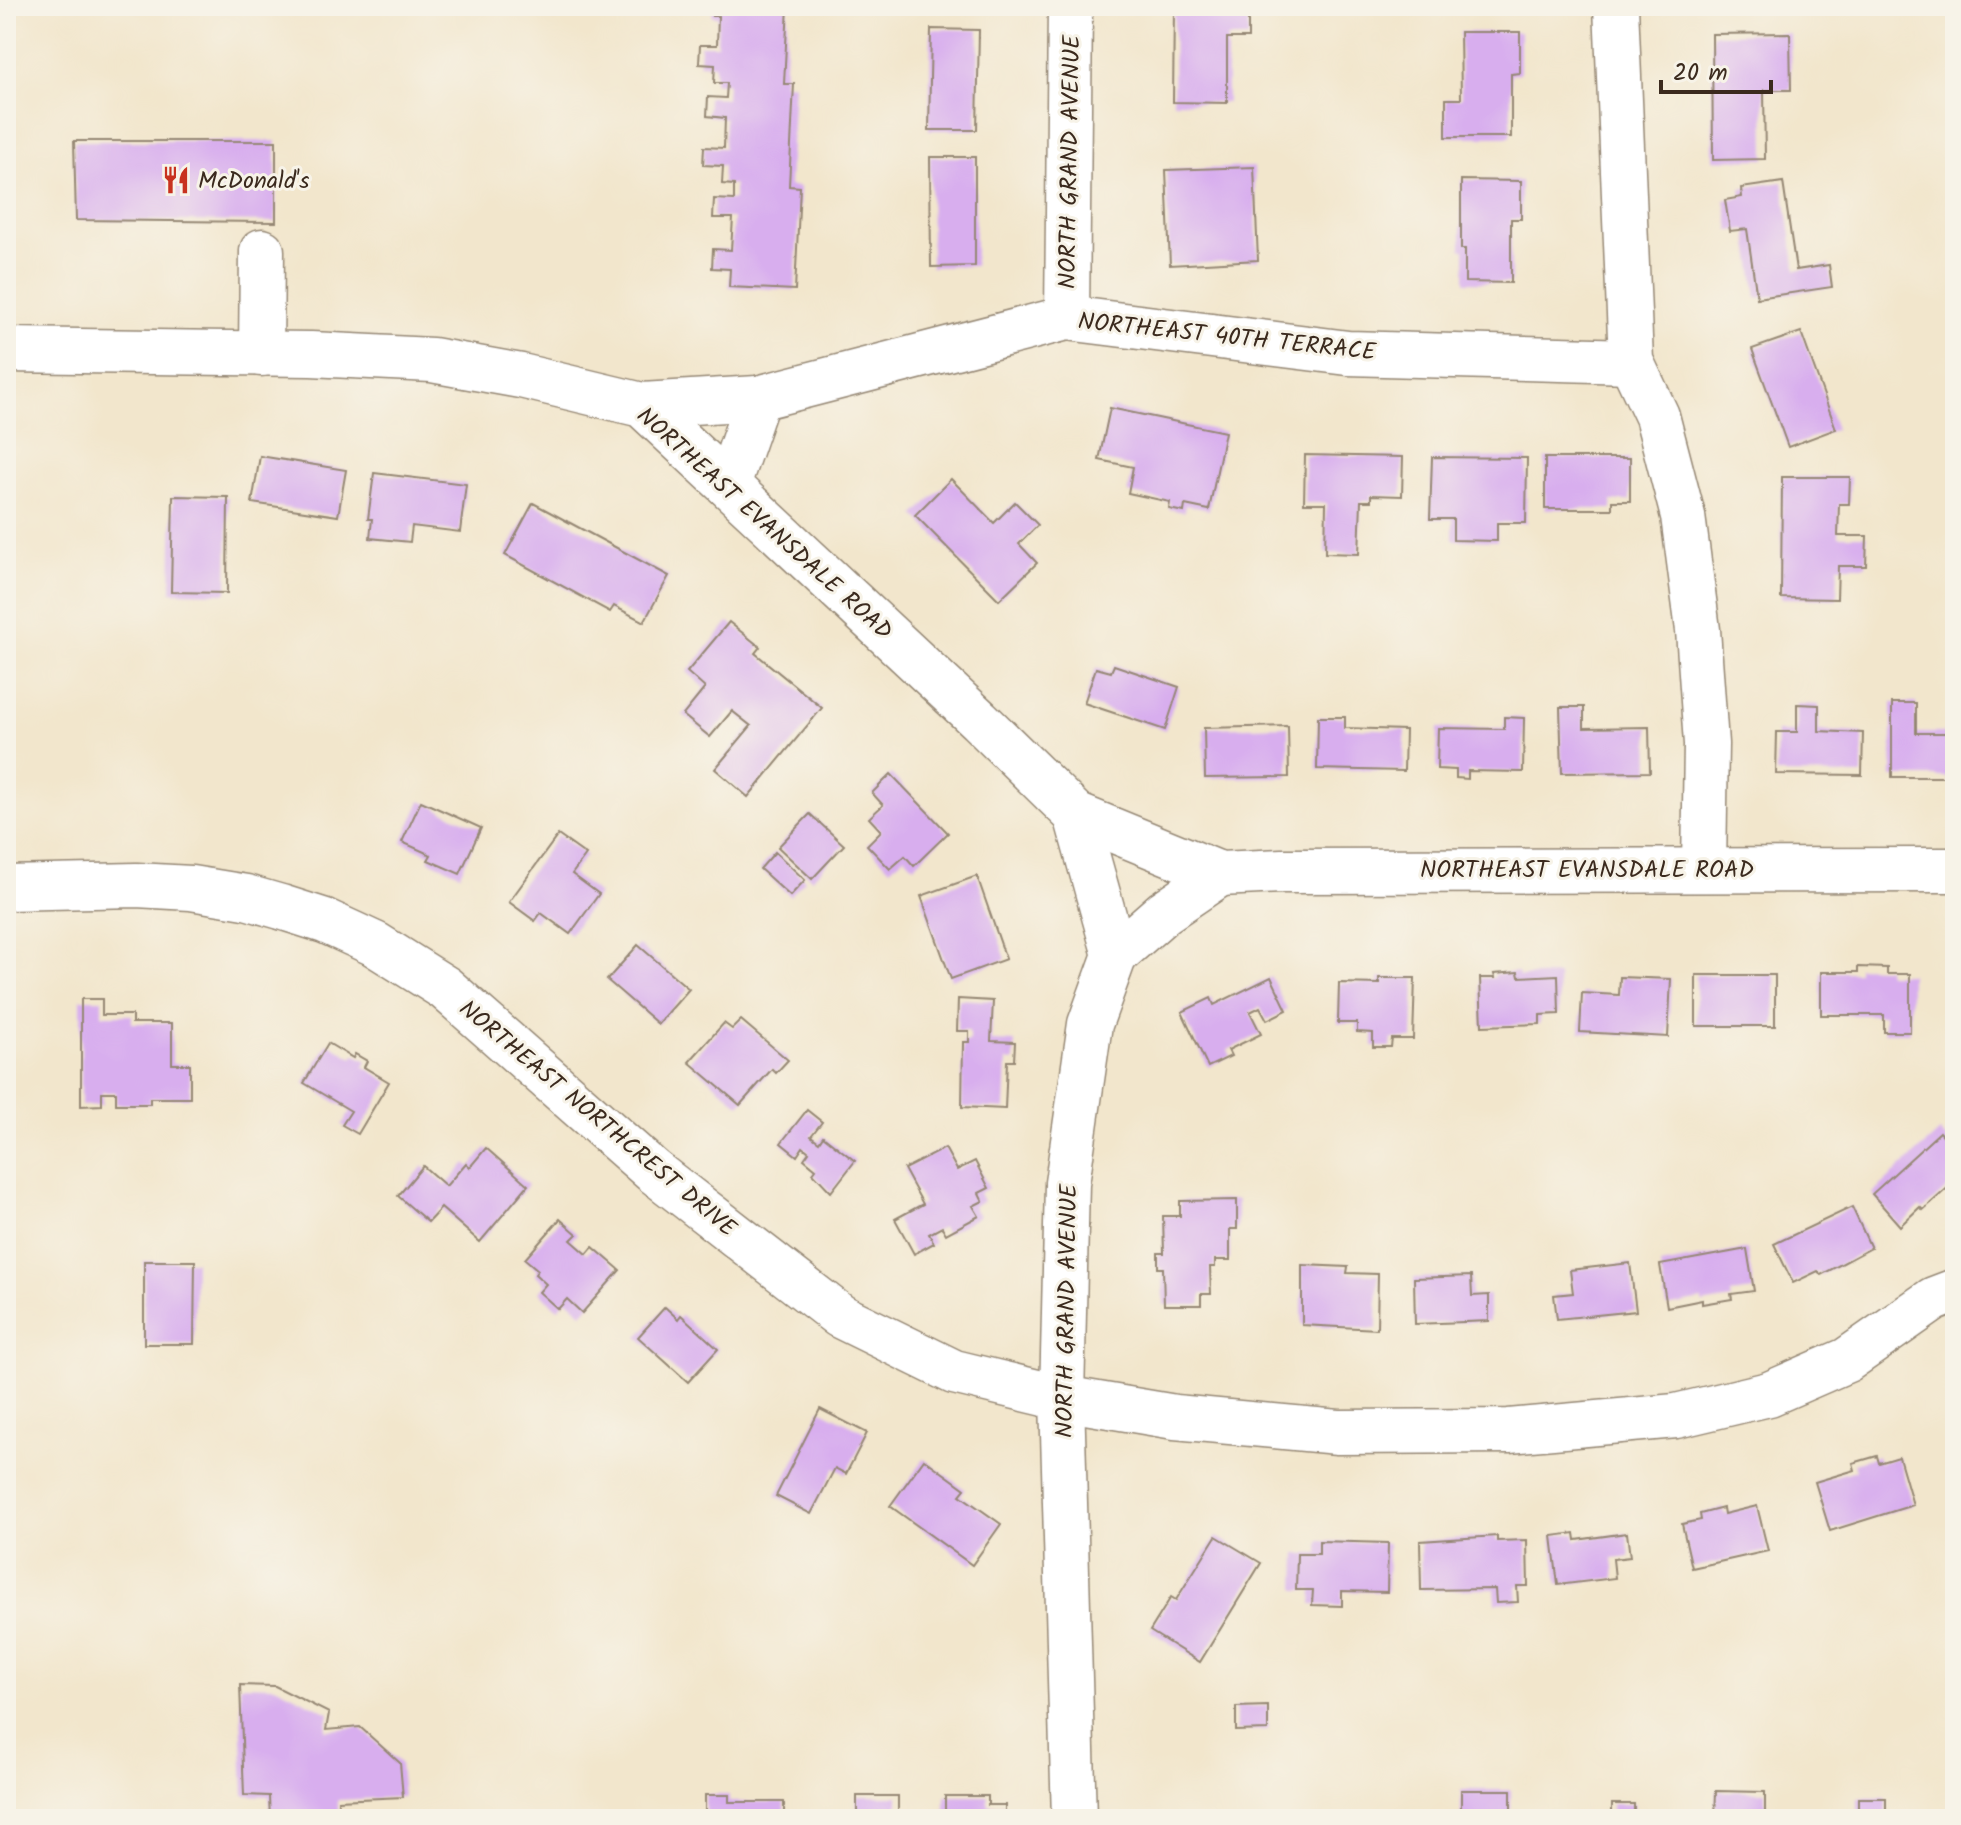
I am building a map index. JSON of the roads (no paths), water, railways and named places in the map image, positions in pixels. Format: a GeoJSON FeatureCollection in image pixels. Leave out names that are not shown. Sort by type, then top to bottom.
{"type":"FeatureCollection","features":[{"type":"Feature","properties":{"kind":"street","name":"NORTH GRAND AVENUE"},"geometry":{"type":"LineString","coordinates":[[1067,318],[1070,6]]}},
{"type":"Feature","properties":{"kind":"street"},"geometry":{"type":"LineString","coordinates":[[1616,6],[1631,361],[1657,416],[1683,516],[1698,630],[1705,729],[1704,868]]}},
{"type":"Feature","properties":{"kind":"street"},"geometry":{"type":"LineString","coordinates":[[261,354],[262,251]]}},
{"type":"Feature","properties":{"kind":"street","name":"NORTHEAST 40TH TERRACE"},"geometry":{"type":"LineString","coordinates":[[642,405],[758,398],[1067,318],[1348,353],[1631,361]]}},
{"type":"Feature","properties":{"kind":"street","name":"NORTHEAST EVANSDALE ROAD"},"geometry":{"type":"LineString","coordinates":[[6,350],[432,360],[521,376],[642,405],[979,720],[1076,815]]}},
{"type":"Feature","properties":{"kind":"street"},"geometry":{"type":"LineString","coordinates":[[728,485],[758,398]]}},
{"type":"Feature","properties":{"kind":"street"},"geometry":{"type":"LineString","coordinates":[[1076,815],[1220,874]]}},
{"type":"Feature","properties":{"kind":"street"},"geometry":{"type":"LineString","coordinates":[[1076,815],[1115,955],[1164,912],[1220,874]]}},
{"type":"Feature","properties":{"kind":"street","name":"NORTHEAST EVANSDALE ROAD"},"geometry":{"type":"LineString","coordinates":[[1220,874],[1298,870],[1955,870]]}},
{"type":"Feature","properties":{"kind":"street","name":"NORTHEAST NORTHCREST DRIVE"},"geometry":{"type":"LineString","coordinates":[[6,888],[136,885],[191,888],[246,897],[296,912],[325,921],[375,944],[445,988],[653,1171],[840,1316],[954,1372],[1062,1398],[1175,1417],[1338,1432],[1509,1431],[1676,1416],[1769,1394],[1847,1360],[1934,1299],[1955,1291]]}},
{"type":"Feature","properties":{"kind":"street","name":"NORTH GRAND AVENUE"},"geometry":{"type":"LineString","coordinates":[[1074,1819],[1062,1398],[1067,1183],[1090,1024],[1115,955]]}},
{"type":"Feature","properties":{"kind":"place","name":"McDonald's"},"geometry":{"type":"Point","coordinates":[176,180]}}]}
